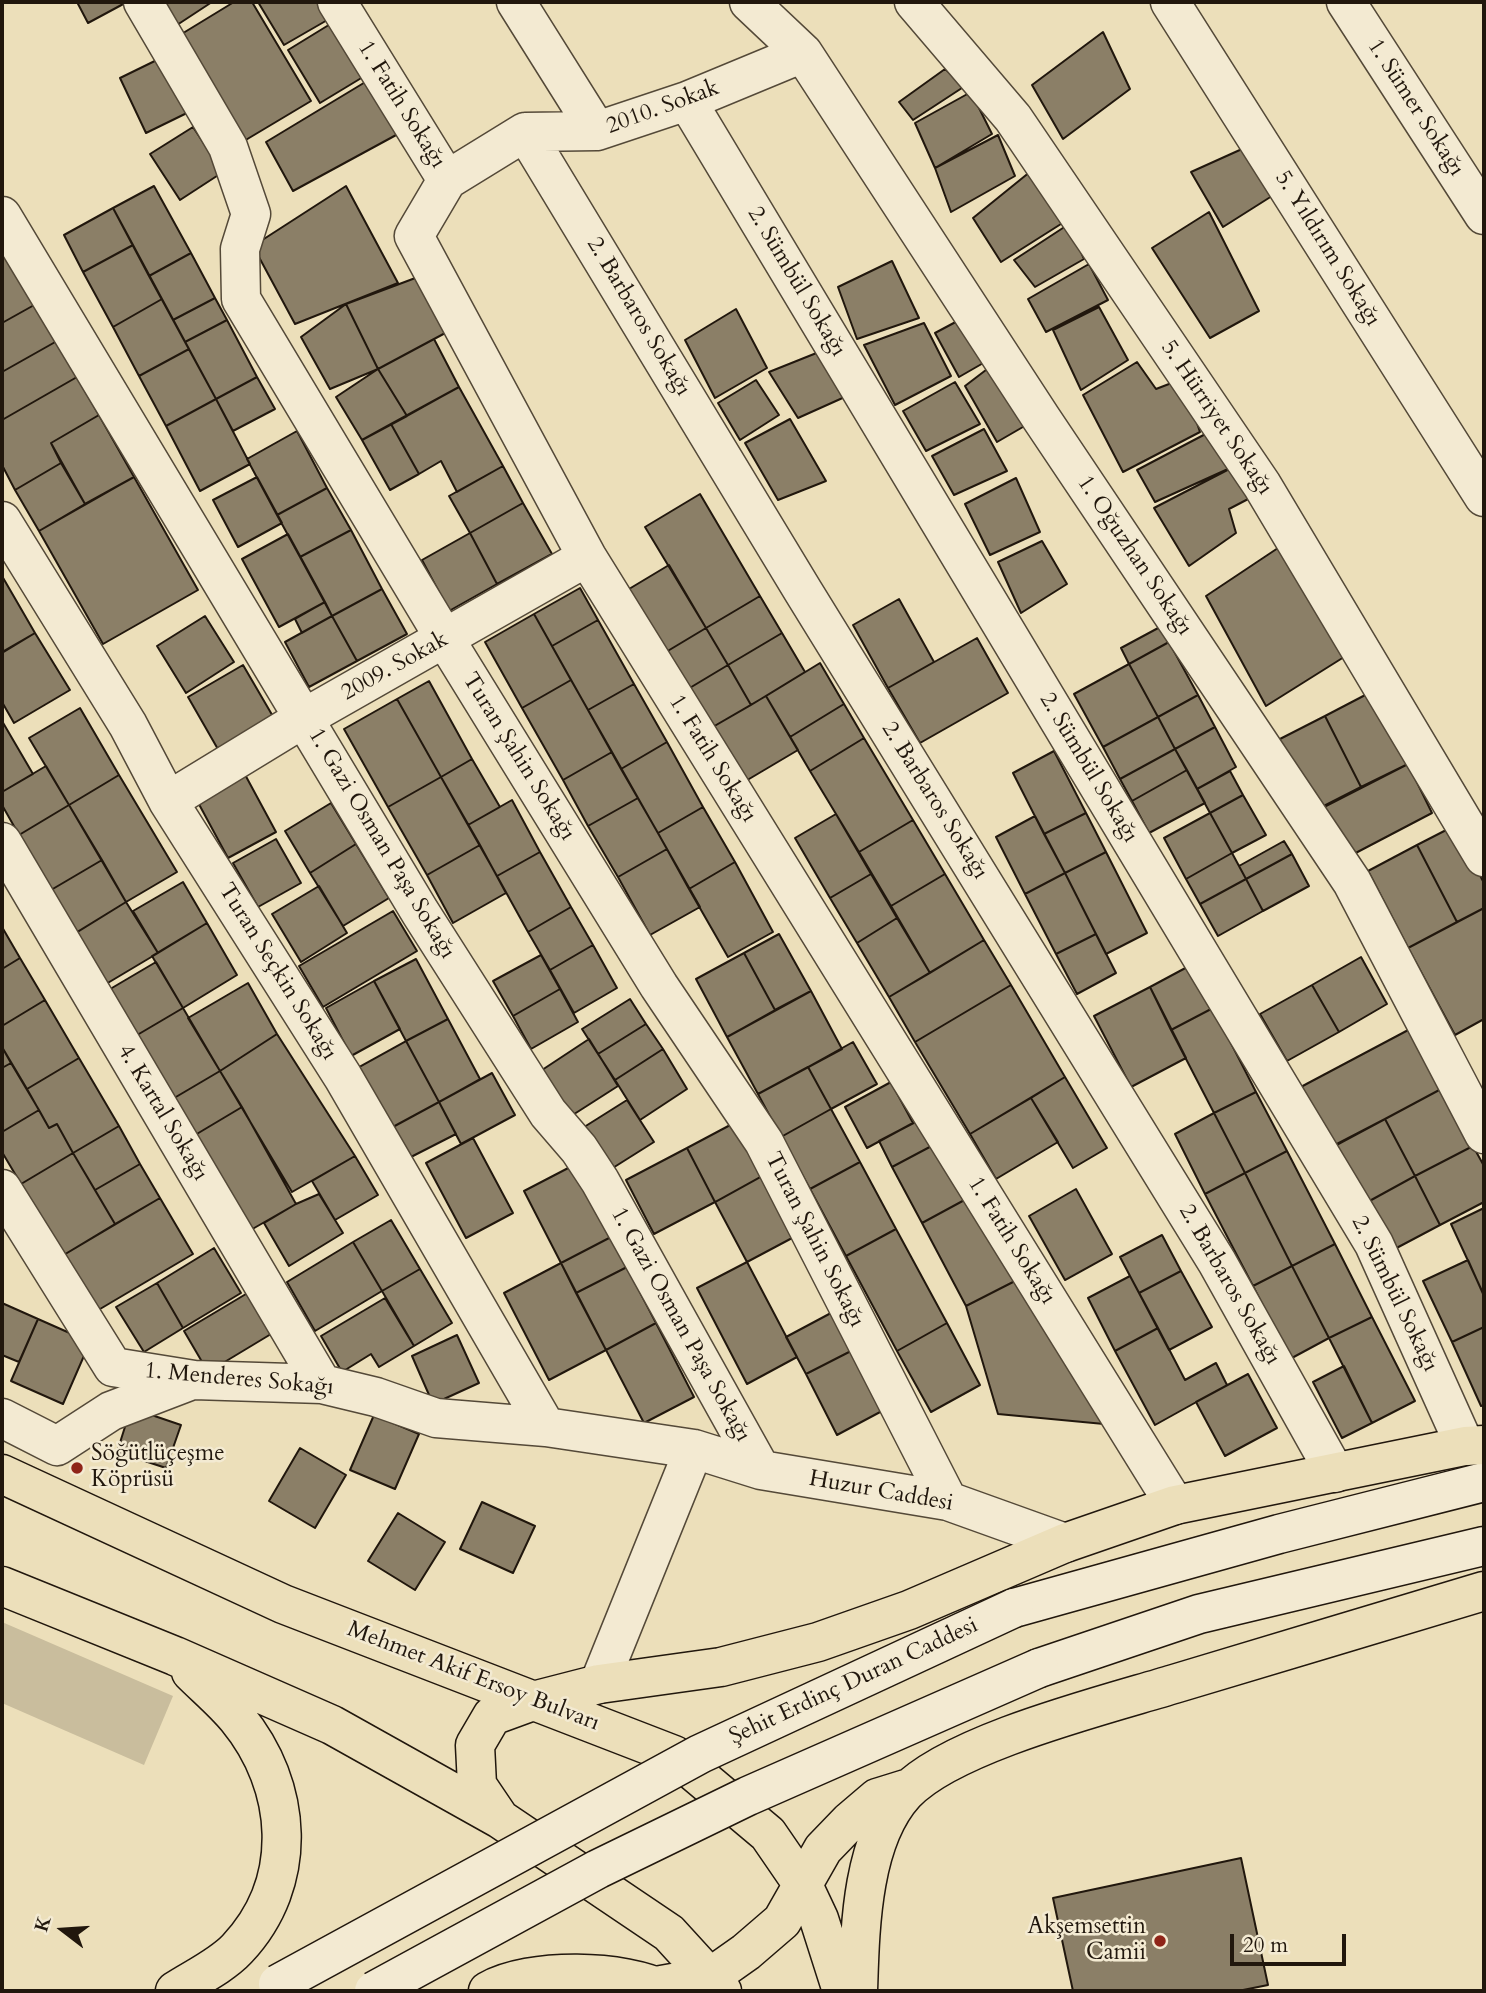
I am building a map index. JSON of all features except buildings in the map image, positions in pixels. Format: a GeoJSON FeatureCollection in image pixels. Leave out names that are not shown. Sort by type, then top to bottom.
{"type":"FeatureCollection","features":[{"type":"Feature","properties":{"kind":"main road"},"geometry":{"type":"LineString","coordinates":[[500,1819],[477,1786],[475,1745],[492,1716],[533,1701],[599,1684],[722,1667],[818,1642],[909,1610],[1065,1543],[1175,1505],[1474,1446]]}},
{"type":"Feature","properties":{"kind":"main road","name":"Mehmet Akif Ersoy Bulvarı"},"geometry":{"type":"LineString","coordinates":[[2,1474],[283,1604],[674,1755],[768,1834],[803,1885],[819,1919],[842,1991]]}},
{"type":"Feature","properties":{"kind":"main road"},"geometry":{"type":"LineString","coordinates":[[2,1586],[175,1656],[332,1725],[500,1819],[669,1933],[717,1984]]}},
{"type":"Feature","properties":{"kind":"main road"},"geometry":{"type":"LineString","coordinates":[[858,1991],[860,1932],[869,1873],[883,1826],[905,1793],[913,1786],[965,1753],[1084,1712],[1484,1591]]}},
{"type":"Feature","properties":{"kind":"main road"},"geometry":{"type":"LineString","coordinates":[[175,1656],[238,1718],[266,1764],[279,1799],[283,1836],[277,1875],[262,1915],[236,1950],[175,1991]]}},
{"type":"Feature","properties":{"kind":"main road"},"geometry":{"type":"LineString","coordinates":[[488,1991],[519,1978],[552,1972],[596,1975],[661,1989],[717,1984],[782,1922],[822,1849],[877,1798],[913,1786]]}},
{"type":"Feature","properties":{"kind":"street","name":"Turan Şahin Sokağı"},"geometry":{"type":"LineString","coordinates":[[143,2],[228,147],[251,214],[240,249],[241,299],[445,639],[659,986],[764,1142],[948,1501]]}},
{"type":"Feature","properties":{"kind":"street","name":"1. Fatih Sokağı"},"geometry":{"type":"LineString","coordinates":[[337,2],[447,180],[414,236],[587,557],[1175,1505]]}},
{"type":"Feature","properties":{"kind":"street"},"geometry":{"type":"LineString","coordinates":[[516,2],[597,131]]}},
{"type":"Feature","properties":{"kind":"street","name":"1. Oğuzhan Sokağı"},"geometry":{"type":"LineString","coordinates":[[749,2],[803,54],[1041,418],[1352,882],[1484,1134]]}},
{"type":"Feature","properties":{"kind":"street","name":"5. Hürriyet Sokağı"},"geometry":{"type":"LineString","coordinates":[[914,2],[1013,118],[1262,485],[1484,857]]}},
{"type":"Feature","properties":{"kind":"street","name":"5. Yıldırım Sokağı"},"geometry":{"type":"LineString","coordinates":[[1170,2],[1484,497]]}},
{"type":"Feature","properties":{"kind":"street","name":"1. Sümer Sokağı"},"geometry":{"type":"LineString","coordinates":[[1346,2],[1484,215]]}},
{"type":"Feature","properties":{"kind":"street","name":"2010. Sokak"},"geometry":{"type":"LineString","coordinates":[[526,132],[597,131],[687,102],[803,54]]}},
{"type":"Feature","properties":{"kind":"street","name":"2. Sümbül Sokağı"},"geometry":{"type":"LineString","coordinates":[[687,102],[1374,1244],[1474,1446]]}},
{"type":"Feature","properties":{"kind":"street"},"geometry":{"type":"LineString","coordinates":[[447,180],[526,132]]}},
{"type":"Feature","properties":{"kind":"street","name":"2. Barbaros Sokağı"},"geometry":{"type":"LineString","coordinates":[[526,132],[803,591],[1169,1182],[1335,1473]]}},
{"type":"Feature","properties":{"kind":"street","name":"1. Gazi Osman Paşa Sokağı"},"geometry":{"type":"LineString","coordinates":[[2,216],[420,912],[548,1113],[579,1149],[600,1181],[761,1470]]}},
{"type":"Feature","properties":{"kind":"street","name":"Turan Seçkin Sokağı"},"geometry":{"type":"LineString","coordinates":[[2,521],[128,725],[168,801],[343,1077],[545,1427]]}},
{"type":"Feature","properties":{"kind":"street","name":"2009. Sokak"},"geometry":{"type":"LineString","coordinates":[[168,801],[304,718],[587,557]]}},
{"type":"Feature","properties":{"kind":"street","name":"4. Kartal Sokağı"},"geometry":{"type":"LineString","coordinates":[[2,842],[322,1384]]}},
{"type":"Feature","properties":{"kind":"street","name":"1. Menderes Sokağı"},"geometry":{"type":"LineString","coordinates":[[2,1189],[113,1367],[194,1380],[322,1384],[376,1397],[436,1418],[545,1427],[694,1449]]}},
{"type":"Feature","properties":{"kind":"street"},"geometry":{"type":"LineString","coordinates":[[2,1418],[57,1446],[111,1411],[194,1380]]}},
{"type":"Feature","properties":{"kind":"street"},"geometry":{"type":"LineString","coordinates":[[599,1684],[694,1449]]}},
{"type":"Feature","properties":{"kind":"street","name":"Huzur Caddesi"},"geometry":{"type":"LineString","coordinates":[[694,1449],[761,1470],[948,1501],[1065,1543]]}},
{"type":"Feature","properties":{"kind":"street","name":"Şehit Erdinç Duran Caddesi"},"geometry":{"type":"LineString","coordinates":[[273,1988],[700,1754],[1014,1608],[1279,1534],[1484,1482]]}},
{"type":"Feature","properties":{"kind":"street"},"geometry":{"type":"LineString","coordinates":[[374,1991],[598,1869],[748,1796],[1039,1668],[1199,1614],[1484,1546]]}},
{"type":"Feature","properties":{"kind":"shaded area"},"geometry":{"type":"Polygon","coordinates":[[[2,1622],[173,1696],[144,1765],[2,1703],[2,1622]]]}},
{"type":"Feature","properties":{"kind":"place","name":"Söğütlüçeşme Köprüsü"},"geometry":{"type":"Point","coordinates":[77,1468]}},
{"type":"Feature","properties":{"kind":"place","name":"Akşemsettin Camii"},"geometry":{"type":"Point","coordinates":[1160,1941]}}]}
